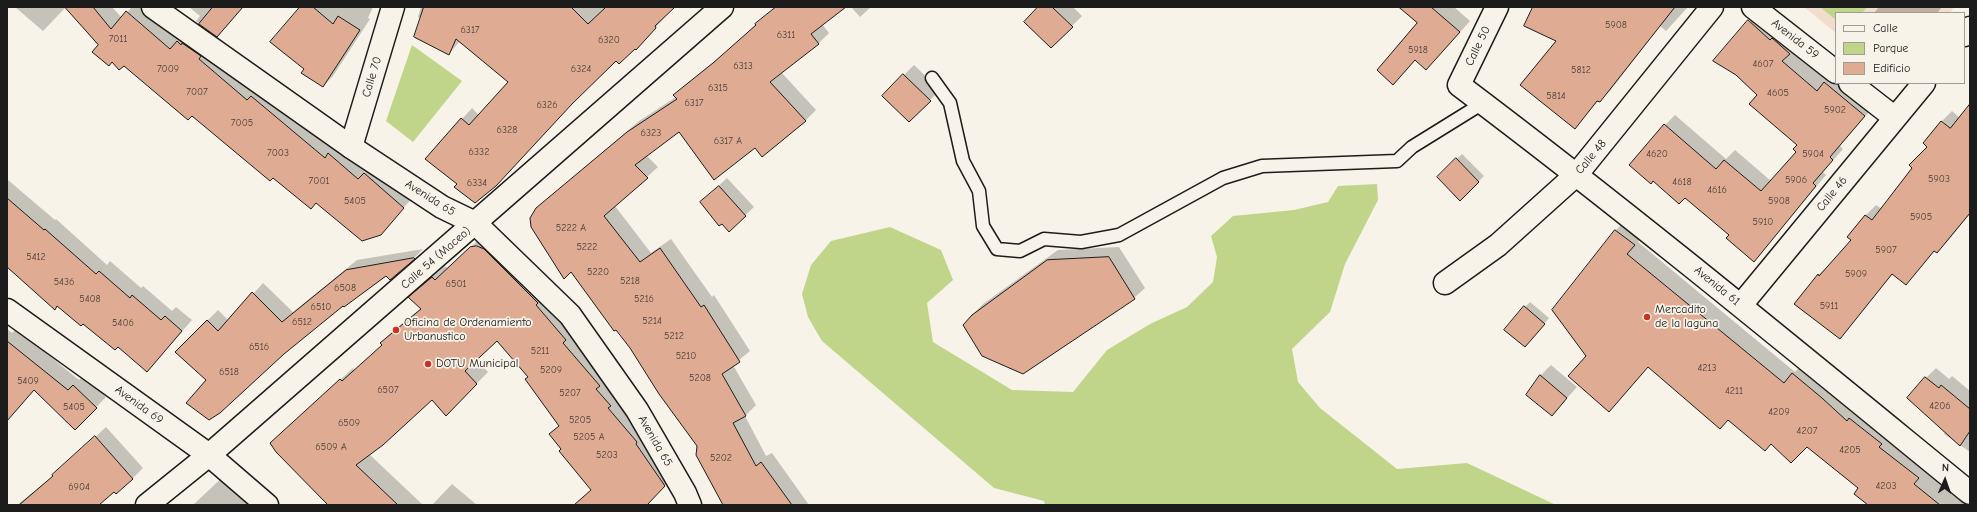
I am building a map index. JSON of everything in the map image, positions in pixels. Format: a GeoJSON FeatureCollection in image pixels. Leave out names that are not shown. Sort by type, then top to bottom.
{"type":"FeatureCollection","features":[{"type":"Feature","properties":{"kind":"street","name":"Avenida 65"},"geometry":{"type":"LineString","coordinates":[[153,7],[350,147],[442,207],[475,223],[570,315],[637,410],[683,501]]}},
{"type":"Feature","properties":{"kind":"street","name":"Calle 70"},"geometry":{"type":"LineString","coordinates":[[350,147],[393,7]]}},
{"type":"Feature","properties":{"kind":"street","name":"Calle 54 (Maceo)"},"geometry":{"type":"LineString","coordinates":[[147,505],[209,455],[722,7]]}},
{"type":"Feature","properties":{"kind":"street","name":"Calle 50"},"geometry":{"type":"LineString","coordinates":[[1459,85],[1497,7]]}},
{"type":"Feature","properties":{"kind":"street","name":"Calle 48"},"geometry":{"type":"LineString","coordinates":[[1445,283],[1498,245],[1577,174],[1712,7]]}},
{"type":"Feature","properties":{"kind":"street","name":"Avenida 59"},"geometry":{"type":"LineString","coordinates":[[1753,7],[1835,71]]}},
{"type":"Feature","properties":{"kind":"street"},"geometry":{"type":"LineString","coordinates":[[1851,84],[1895,118]]}},
{"type":"Feature","properties":{"kind":"street","name":"Calle 46"},"geometry":{"type":"LineString","coordinates":[[1741,305],[1923,84]]}},
{"type":"Feature","properties":{"kind":"street","name":"Avenida 61"},"geometry":{"type":"LineString","coordinates":[[1459,85],[1577,174],[1741,305],[1970,493]]}},
{"type":"Feature","properties":{"kind":"street","name":"Avenida 69"},"geometry":{"type":"LineString","coordinates":[[7,310],[209,455],[267,505]]}},
{"type":"Feature","properties":{"kind":"lane"},"geometry":{"type":"LineString","coordinates":[[932,78],[950,103],[963,161],[979,191],[983,226],[998,249],[1020,251],[1044,239],[1081,242],[1119,235],[1223,178],[1262,166],[1397,160],[1418,143],[1483,103]]}},
{"type":"Feature","properties":{"kind":"shaded area"},"geometry":{"type":"Polygon","coordinates":[[[1804,7],[1954,7],[1951,12],[1835,12],[1835,32],[1804,7]]]}},
{"type":"Feature","properties":{"kind":"green space"},"geometry":{"type":"Polygon","coordinates":[[[1820,7],[1867,7],[1863,12],[1835,12],[1835,19],[1820,7]]]}},
{"type":"Feature","properties":{"kind":"green space"},"geometry":{"type":"Polygon","coordinates":[[[412,45],[462,81],[413,142],[386,121],[412,45]]]}},
{"type":"Feature","properties":{"kind":"green space"},"geometry":{"type":"Polygon","coordinates":[[[1377,184],[1378,200],[1345,264],[1330,312],[1292,349],[1298,382],[1320,408],[1397,469],[1467,463],[1556,505],[1045,505],[1044,501],[994,488],[822,341],[808,317],[802,294],[811,265],[831,241],[890,227],[941,250],[953,280],[927,303],[933,342],[1012,390],[1073,392],[1107,350],[1150,324],[1187,307],[1213,282],[1217,257],[1211,236],[1233,216],[1294,210],[1328,202],[1338,186],[1377,184]]]}},
{"type":"Feature","properties":{"kind":"building"},"geometry":{"type":"Polygon","coordinates":[[[65,7],[93,7],[111,29],[126,11],[170,49],[177,41],[181,45],[182,43],[201,56],[199,59],[247,100],[251,96],[325,158],[328,153],[358,179],[364,173],[404,208],[381,235],[362,241],[316,203],[311,209],[273,178],[270,181],[192,116],[188,120],[124,66],[119,70],[112,62],[109,66],[92,52],[98,45],[65,7]]]}},
{"type":"Feature","properties":{"kind":"building"},"geometry":{"type":"Polygon","coordinates":[[[213,7],[243,7],[217,37],[199,24],[213,7]]]}},
{"type":"Feature","properties":{"kind":"building"},"geometry":{"type":"Polygon","coordinates":[[[300,7],[313,7],[333,24],[338,16],[360,30],[323,87],[301,73],[304,69],[270,42],[300,7]]]}},
{"type":"Feature","properties":{"kind":"building"},"geometry":{"type":"Polygon","coordinates":[[[424,7],[571,7],[588,24],[606,7],[675,7],[655,26],[656,28],[636,50],[635,49],[619,64],[616,61],[572,104],[496,186],[475,203],[454,187],[457,184],[425,159],[461,118],[469,125],[508,82],[456,39],[449,55],[414,37],[424,7]]]}},
{"type":"Feature","properties":{"kind":"building"},"geometry":{"type":"Polygon","coordinates":[[[776,7],[846,7],[811,34],[819,44],[770,82],[806,121],[762,157],[755,148],[714,180],[679,132],[635,165],[648,178],[604,216],[640,262],[660,248],[701,307],[704,305],[740,362],[722,374],[746,416],[733,423],[756,466],[761,462],[792,505],[723,505],[696,455],[697,446],[659,394],[630,348],[616,330],[614,331],[571,272],[564,279],[531,227],[530,218],[536,208],[627,132],[677,99],[673,95],[713,63],[756,25],[755,24],[776,7]]]}},
{"type":"Feature","properties":{"kind":"building"},"geometry":{"type":"Polygon","coordinates":[[[1038,7],[1052,7],[1073,27],[1051,48],[1024,22],[1038,7]]]}},
{"type":"Feature","properties":{"kind":"building"},"geometry":{"type":"Polygon","coordinates":[[[1399,7],[1431,7],[1460,32],[1426,70],[1415,60],[1393,85],[1377,70],[1417,23],[1399,7]]]}},
{"type":"Feature","properties":{"kind":"building"},"geometry":{"type":"Polygon","coordinates":[[[1533,7],[1675,7],[1600,102],[1597,101],[1575,129],[1520,85],[1556,41],[1524,26],[1533,7]]]}},
{"type":"Feature","properties":{"kind":"building"},"geometry":{"type":"Polygon","coordinates":[[[1748,20],[1770,40],[1772,38],[1790,54],[1782,61],[1817,91],[1824,82],[1865,116],[1830,157],[1833,160],[1813,183],[1816,186],[1754,262],[1726,238],[1729,235],[1685,198],[1679,204],[1653,181],[1651,184],[1629,165],[1664,124],[1716,169],[1724,160],[1761,191],[1796,152],[1793,149],[1797,145],[1749,104],[1757,95],[1736,75],[1713,61],[1748,20]]]}},
{"type":"Feature","properties":{"kind":"building"},"geometry":{"type":"Polygon","coordinates":[[[903,74],[931,101],[909,122],[882,96],[903,74]]]}},
{"type":"Feature","properties":{"kind":"building"},"geometry":{"type":"Polygon","coordinates":[[[1970,104],[1970,213],[1937,253],[1934,251],[1906,285],[1892,274],[1840,339],[1794,304],[1818,274],[1819,276],[1851,240],[1847,237],[1865,215],[1872,220],[1912,168],[1909,165],[1927,147],[1923,143],[1941,121],[1950,128],[1970,104]]]}},
{"type":"Feature","properties":{"kind":"building"},"geometry":{"type":"Polygon","coordinates":[[[1456,158],[1479,182],[1460,201],[1437,177],[1456,158]]]}},
{"type":"Feature","properties":{"kind":"building"},"geometry":{"type":"Polygon","coordinates":[[[719,186],[746,216],[729,232],[722,224],[719,226],[700,202],[719,186]]]}},
{"type":"Feature","properties":{"kind":"building"},"geometry":{"type":"Polygon","coordinates":[[[7,198],[96,274],[99,271],[130,298],[132,295],[161,320],[165,316],[182,331],[147,372],[118,347],[115,350],[83,324],[81,326],[57,306],[55,310],[7,267],[7,198]]]}},
{"type":"Feature","properties":{"kind":"building"},"geometry":{"type":"Polygon","coordinates":[[[1615,230],[1635,245],[1627,254],[1784,383],[1792,373],[1847,421],[1849,418],[1882,444],[1879,447],[1919,478],[1914,484],[1940,505],[1868,505],[1854,494],[1858,488],[1807,447],[1791,463],[1771,444],[1765,451],[1728,420],[1720,429],[1648,367],[1609,412],[1568,376],[1586,356],[1552,310],[1615,230]]]}},
{"type":"Feature","properties":{"kind":"building"},"geometry":{"type":"Polygon","coordinates":[[[477,246],[484,249],[538,303],[536,305],[566,340],[563,343],[600,386],[596,389],[611,406],[608,408],[637,442],[636,444],[665,486],[647,505],[574,505],[591,490],[559,451],[561,449],[549,434],[559,426],[525,379],[528,377],[497,341],[465,371],[477,384],[446,416],[432,400],[383,445],[356,465],[398,505],[328,505],[276,452],[270,443],[340,379],[342,381],[382,345],[380,343],[421,309],[408,297],[432,277],[435,280],[470,247],[477,246]]]}},
{"type":"Feature","properties":{"kind":"building"},"geometry":{"type":"Polygon","coordinates":[[[1109,257],[1135,299],[1023,374],[982,356],[963,325],[972,315],[1047,260],[1109,257]]]}},
{"type":"Feature","properties":{"kind":"building"},"geometry":{"type":"Polygon","coordinates":[[[415,259],[390,280],[386,276],[344,307],[343,306],[284,354],[220,413],[209,420],[186,403],[206,380],[175,352],[207,320],[218,331],[252,292],[282,322],[346,270],[415,259]]]}},
{"type":"Feature","properties":{"kind":"building"},"geometry":{"type":"Polygon","coordinates":[[[1524,306],[1545,324],[1525,347],[1504,330],[1524,306]]]}},
{"type":"Feature","properties":{"kind":"building"},"geometry":{"type":"Polygon","coordinates":[[[7,341],[68,390],[73,385],[97,408],[75,430],[34,390],[7,421],[7,341]]]}},
{"type":"Feature","properties":{"kind":"building"},"geometry":{"type":"Polygon","coordinates":[[[1540,375],[1567,398],[1552,416],[1526,395],[1540,375]]]}},
{"type":"Feature","properties":{"kind":"building"},"geometry":{"type":"Polygon","coordinates":[[[1925,377],[1939,388],[1941,385],[1970,409],[1970,431],[1960,446],[1907,398],[1925,377]]]}},
{"type":"Feature","properties":{"kind":"building"},"geometry":{"type":"Polygon","coordinates":[[[95,436],[133,479],[116,494],[114,492],[99,505],[19,505],[53,476],[52,475],[95,436]]]}},
{"type":"Feature","properties":{"kind":"place","name":"Mercadito de la laguna"},"geometry":{"type":"Point","coordinates":[1647,317]}},
{"type":"Feature","properties":{"kind":"place","name":"Oficina de Ordenamiento Urbanustico"},"geometry":{"type":"Point","coordinates":[396,330]}},
{"type":"Feature","properties":{"kind":"place","name":"DOTU Municipal"},"geometry":{"type":"Point","coordinates":[428,364]}}]}
